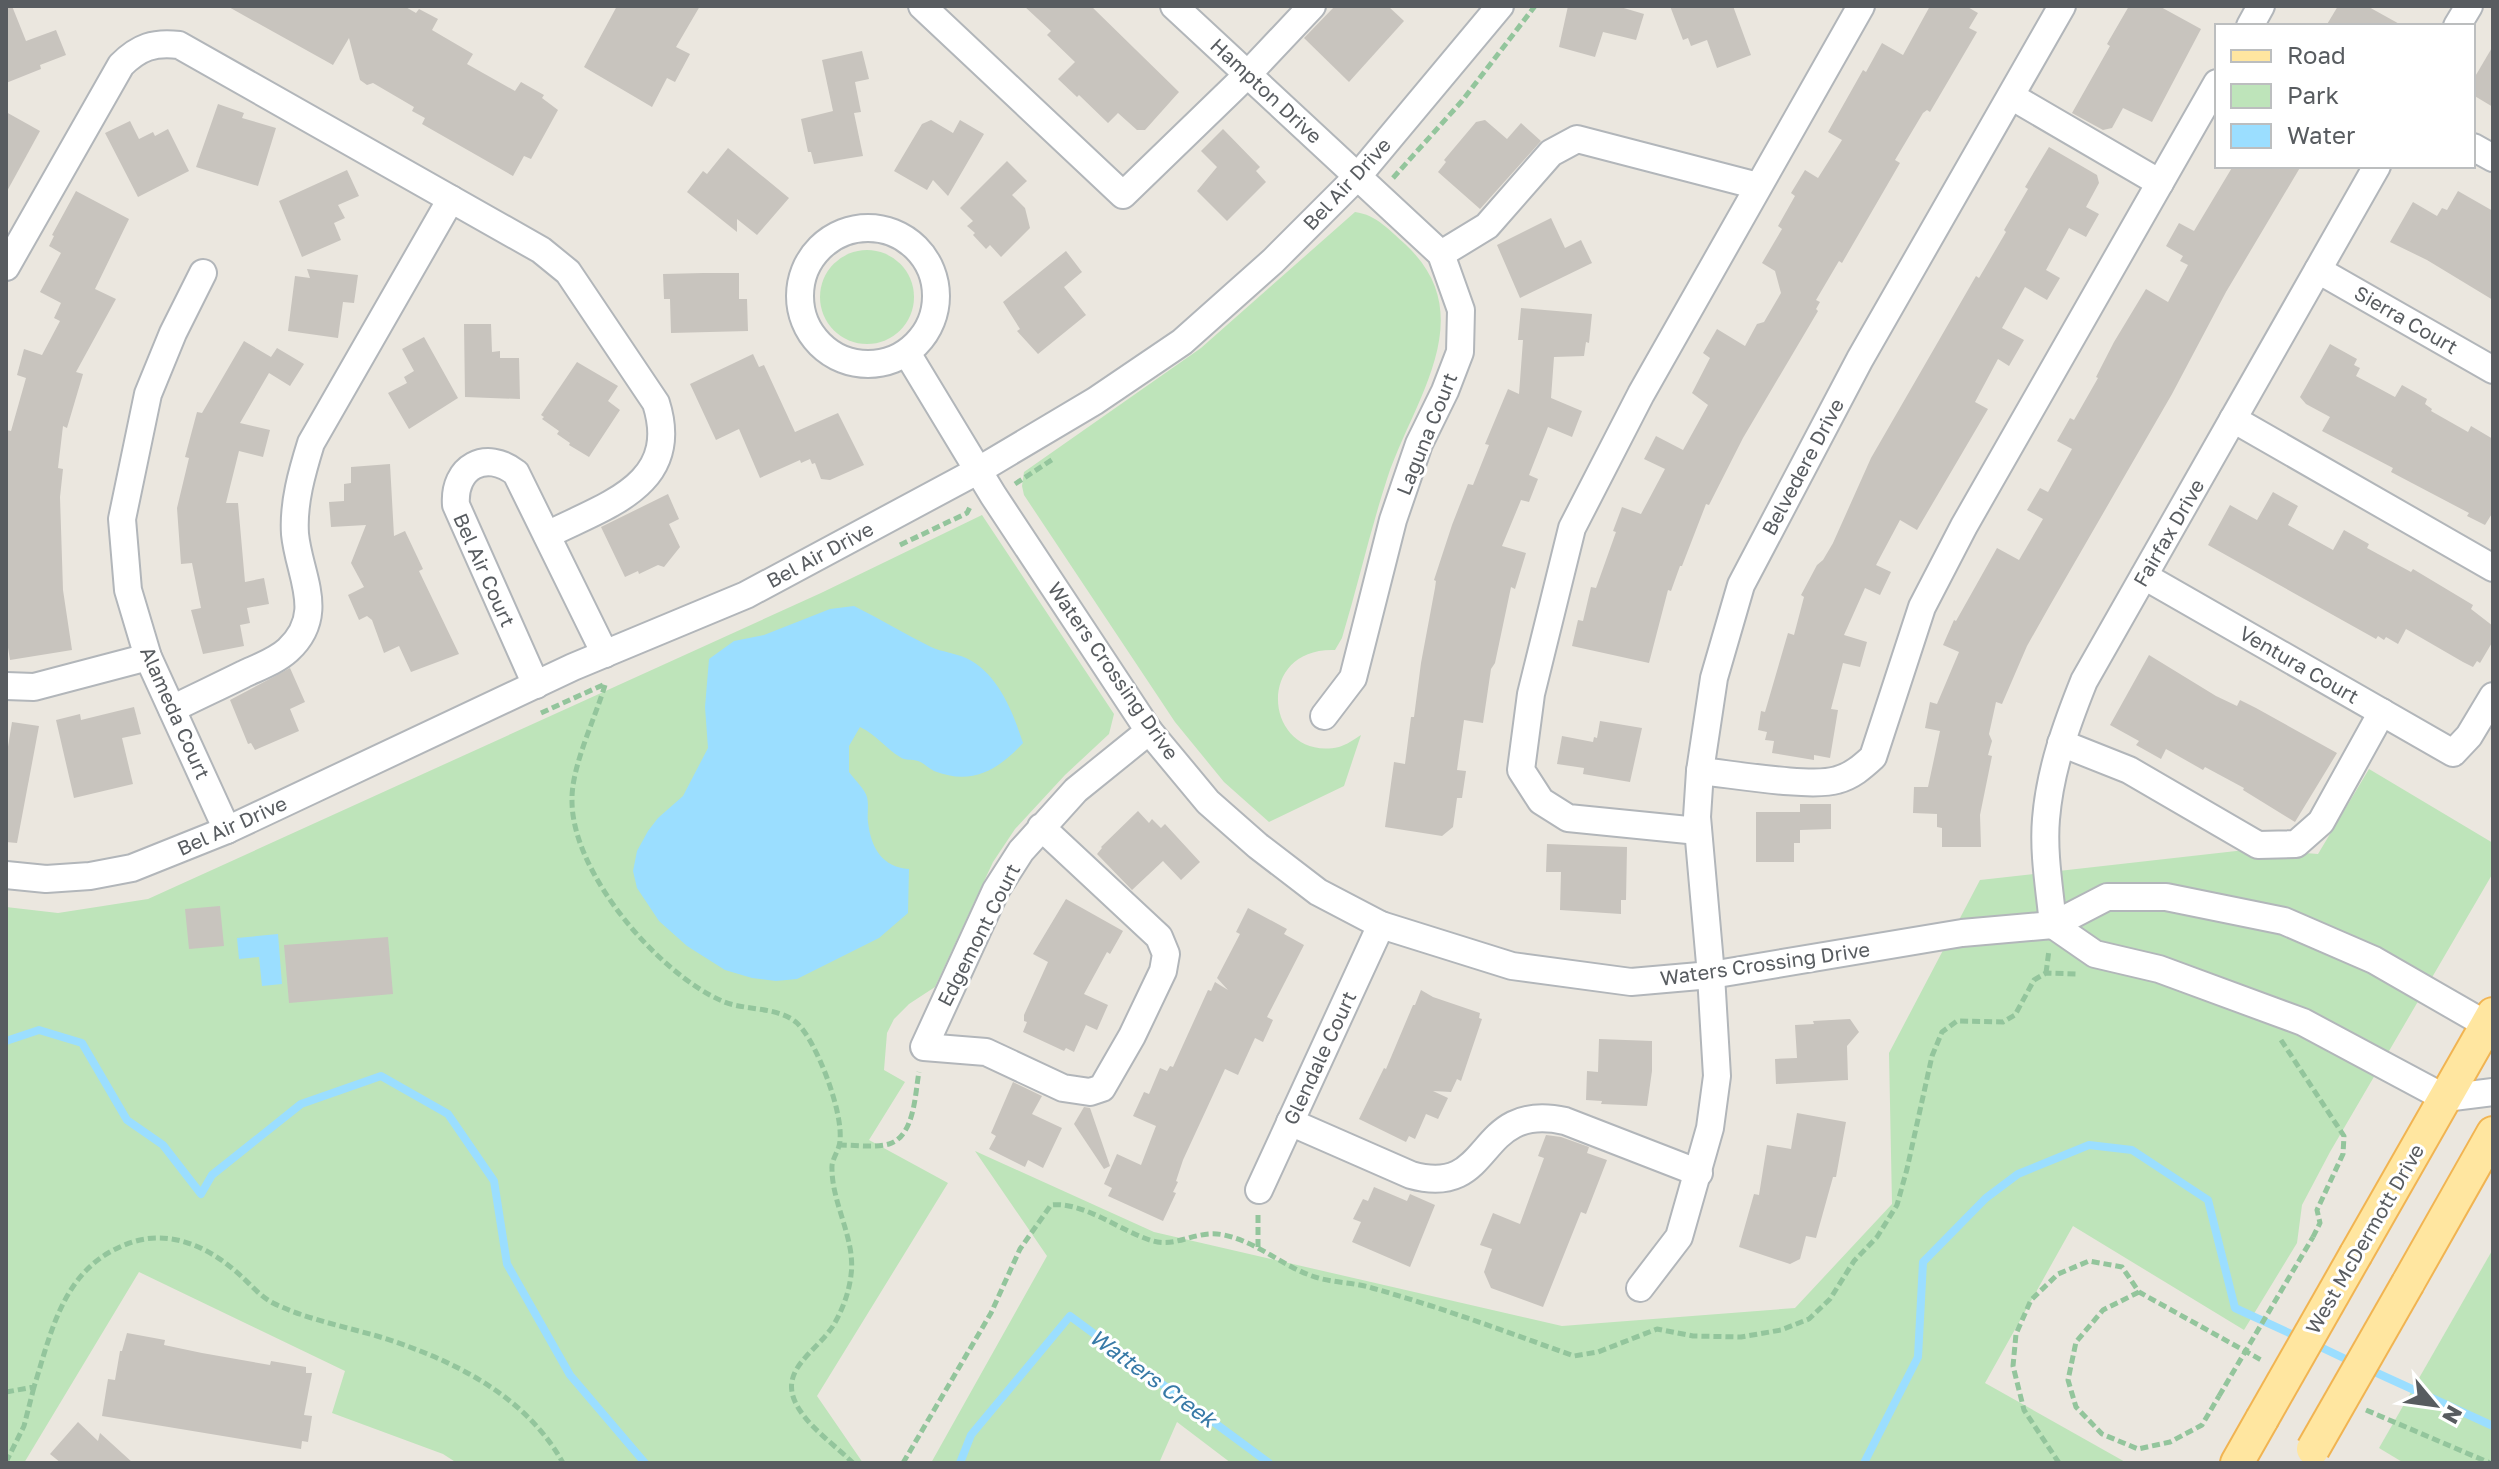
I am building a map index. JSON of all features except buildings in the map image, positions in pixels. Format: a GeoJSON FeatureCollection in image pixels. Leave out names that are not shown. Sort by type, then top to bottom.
{"type":"FeatureCollection","features":[{"type":"Feature","properties":{"kind":"main road","name":"West McDermott Drive"},"geometry":{"type":"LineString","coordinates":[[2237,1463],[2445,1098],[2491,1025]]}},
{"type":"Feature","properties":{"kind":"main road"},"geometry":{"type":"LineString","coordinates":[[2309,1456],[2493,1133]]}},
{"type":"Feature","properties":{"kind":"street"},"geometry":{"type":"LineString","coordinates":[[922,6],[1123,195],[1247,75],[1312,6]]}},
{"type":"Feature","properties":{"kind":"street","name":"Hampton Drive"},"geometry":{"type":"LineString","coordinates":[[1174,6],[1358,176]]}},
{"type":"Feature","properties":{"kind":"street","name":"Bel Air Drive"},"geometry":{"type":"LineString","coordinates":[[6,875],[46,879],[90,876],[132,868],[227,830],[536,685],[746,595],[979,470],[1095,401],[1182,342],[1273,261],[1358,176],[1500,6]]}},
{"type":"Feature","properties":{"kind":"street"},"geometry":{"type":"LineString","coordinates":[[1698,831],[1568,818],[1541,801],[1521,770],[1531,694],[1572,528],[1641,394],[1861,6]]}},
{"type":"Feature","properties":{"kind":"street","name":"Belvedere Drive"},"geometry":{"type":"LineString","coordinates":[[1640,1288],[1679,1237],[1710,1128],[1717,1076],[1698,831],[1700,771],[1714,678],[1741,585],[1860,359],[2062,6]]}},
{"type":"Feature","properties":{"kind":"street"},"geometry":{"type":"LineString","coordinates":[[2251,24],[2261,6]]}},
{"type":"Feature","properties":{"kind":"street"},"geometry":{"type":"LineString","coordinates":[[2458,24],[2469,6]]}},
{"type":"Feature","properties":{"kind":"street"},"geometry":{"type":"LineString","coordinates":[[6,267],[121,65],[140,49],[163,43],[179,45],[541,250],[568,272],[656,403],[662,422],[663,443],[656,463],[645,480],[629,493],[547,535]]}},
{"type":"Feature","properties":{"kind":"street"},"geometry":{"type":"LineString","coordinates":[[1700,771],[1835,781],[1858,771],[1873,757],[1922,607],[1964,526],[2215,87]]}},
{"type":"Feature","properties":{"kind":"street"},"geometry":{"type":"LineString","coordinates":[[2011,96],[2160,183]]}},
{"type":"Feature","properties":{"kind":"street"},"geometry":{"type":"LineString","coordinates":[[1441,254],[1487,226],[1551,153],[1577,139],[1758,186]]}},
{"type":"Feature","properties":{"kind":"street"},"geometry":{"type":"LineString","coordinates":[[2475,148],[2493,158]]}},
{"type":"Feature","properties":{"kind":"street","name":"Fairfax Drive"},"geometry":{"type":"LineString","coordinates":[[2053,925],[2046,822],[2051,780],[2084,681],[2376,168]]}},
{"type":"Feature","properties":{"kind":"street","name":"Laguna Court"},"geometry":{"type":"LineString","coordinates":[[1324,716],[1353,678],[1393,520],[1419,444],[1460,352],[1461,310],[1441,254],[1358,176]]}},
{"type":"Feature","properties":{"kind":"street"},"geometry":{"type":"LineString","coordinates":[[172,709],[270,662],[287,652],[299,637],[307,620],[310,601],[295,534],[298,486],[311,443],[451,199]]}},
{"type":"Feature","properties":{"kind":"street"},"geometry":{"type":"LineString","coordinates":[[866,228],[888,230],[908,240],[923,255],[933,275],[937,297],[933,318],[923,338],[907,353],[886,363],[863,365],[840,360],[821,347],[807,329],[800,307],[800,283],[809,262],[824,244],[843,232],[866,228]]}},
{"type":"Feature","properties":{"kind":"street","name":"Sierra Court"},"geometry":{"type":"LineString","coordinates":[[2318,270],[2493,370]]}},
{"type":"Feature","properties":{"kind":"street","name":"Alameda Court"},"geometry":{"type":"LineString","coordinates":[[203,273],[173,333],[148,394],[122,519],[128,590],[148,657],[227,830]]}},
{"type":"Feature","properties":{"kind":"street","name":"Waters Crossing Drive"},"geometry":{"type":"LineString","coordinates":[[907,353],[993,495],[1149,731],[1208,802],[1258,846],[1318,892],[1381,925],[1512,966],[1631,982],[1711,975],[1962,933],[2053,925],[2107,897],[2166,897],[2284,921],[2374,960],[2491,1025]]}},
{"type":"Feature","properties":{"kind":"street"},"geometry":{"type":"LineString","coordinates":[[2233,419],[2493,568]]}},
{"type":"Feature","properties":{"kind":"street","name":"Bel Air Court"},"geometry":{"type":"LineString","coordinates":[[536,685],[456,505],[455,493],[464,472],[484,462],[496,461],[507,466],[522,482],[605,654]]}},
{"type":"Feature","properties":{"kind":"street","name":"Ventura Court"},"geometry":{"type":"LineString","coordinates":[[2144,576],[2453,753],[2469,736],[2493,696]]}},
{"type":"Feature","properties":{"kind":"street"},"geometry":{"type":"LineString","coordinates":[[6,686],[34,687],[148,657]]}},
{"type":"Feature","properties":{"kind":"street"},"geometry":{"type":"LineString","coordinates":[[2061,743],[2129,770],[2258,845],[2296,844],[2321,822],[2382,712]]}},
{"type":"Feature","properties":{"kind":"street","name":"Edgemont Court"},"geometry":{"type":"LineString","coordinates":[[924,1047],[996,890],[1021,851],[1076,790],[1149,731]]}},
{"type":"Feature","properties":{"kind":"street"},"geometry":{"type":"LineString","coordinates":[[924,1047],[986,1052],[1063,1088],[1090,1092],[1102,1088],[1132,1036],[1163,971],[1166,954],[1159,937],[1041,827]]}},
{"type":"Feature","properties":{"kind":"street","name":"Glendale Court"},"geometry":{"type":"LineString","coordinates":[[1259,1190],[1381,925]]}},
{"type":"Feature","properties":{"kind":"street"},"geometry":{"type":"LineString","coordinates":[[2053,925],[2095,954],[2159,969],[2303,1022],[2445,1098],[2493,1092]]}},
{"type":"Feature","properties":{"kind":"street"},"geometry":{"type":"LineString","coordinates":[[1290,1122],[1427,1180],[1443,1180],[1458,1175],[1472,1167],[1493,1138],[1508,1126],[1527,1118],[1546,1117],[1565,1121],[1699,1173]]}},
{"type":"Feature","properties":{"kind":"path"},"geometry":{"type":"LineString","coordinates":[[606,684],[576,770],[571,802],[579,840],[597,882],[659,958],[693,986],[724,1003],[794,1020],[808,1036],[823,1067],[836,1112],[839,1145],[831,1166],[852,1270],[848,1294],[832,1327],[802,1358],[792,1379],[794,1398],[802,1414],[853,1463]]}},
{"type":"Feature","properties":{"kind":"path"},"geometry":{"type":"LineString","coordinates":[[839,1145],[890,1144],[903,1135],[909,1121],[924,1047]]}},
{"type":"Feature","properties":{"kind":"path"},"geometry":{"type":"LineString","coordinates":[[1258,1247],[1259,1190]]}},
{"type":"Feature","properties":{"kind":"path"},"geometry":{"type":"LineString","coordinates":[[2139,1292],[2103,1310],[2076,1342],[2068,1380],[2076,1407],[2102,1434],[2138,1449],[2170,1442],[2202,1425],[2313,1237]]}},
{"type":"Feature","properties":{"kind":"path"},"geometry":{"type":"LineString","coordinates":[[6,1462],[24,1426],[58,1309],[71,1288],[90,1268],[113,1251],[138,1241],[166,1238],[200,1247],[228,1264],[270,1302],[319,1321],[432,1354],[470,1373],[515,1405],[552,1445],[563,1463]]}},
{"type":"Feature","properties":{"kind":"path"},"geometry":{"type":"LineString","coordinates":[[2059,1463],[2024,1410],[2013,1366],[2016,1334],[2031,1300],[2058,1274],[2089,1261],[2122,1267],[2139,1292],[2233,1346],[2275,1366]]}},
{"type":"Feature","properties":{"kind":"path"},"geometry":{"type":"LineString","coordinates":[[6,1392],[34,1387]]}},
{"type":"Feature","properties":{"kind":"path"},"geometry":{"type":"LineString","coordinates":[[2360,1407],[2490,1463]]}},
{"type":"Feature","properties":{"kind":"green space"},"geometry":{"type":"Polygon","coordinates":[[[1355,212],[1370,216],[1388,229],[1428,272],[1439,300],[1440,329],[1435,359],[1425,389],[1387,479],[1342,638],[1335,650],[1308,654],[1290,666],[1280,684],[1278,703],[1283,723],[1295,738],[1314,747],[1339,747],[1361,735],[1344,786],[1269,822],[1224,782],[1175,722],[1024,495],[1022,486],[1024,472],[1201,348],[1355,212]]]}},
{"type":"Feature","properties":{"kind":"green space"},"geometry":{"type":"Polygon","coordinates":[[[867,250],[885,253],[900,264],[911,279],[914,297],[911,315],[900,330],[885,341],[867,344],[849,341],[834,330],[823,315],[820,297],[823,279],[834,264],[849,253],[867,250]]]}},
{"type":"Feature","properties":{"kind":"green space"},"geometry":{"type":"Polygon","coordinates":[[[982,515],[1114,714],[1109,734],[1065,775],[1015,829],[993,862],[935,987],[909,1004],[894,1019],[887,1033],[884,1070],[905,1082],[869,1140],[948,1183],[817,1396],[863,1463],[457,1463],[443,1454],[332,1413],[345,1371],[139,1272],[24,1463],[6,1463],[6,907],[58,913],[148,899],[821,593],[982,515]]]}},
{"type":"Feature","properties":{"kind":"green space"},"geometry":{"type":"Polygon","coordinates":[[[2369,769],[2493,843],[2493,873],[2330,1152],[2302,1205],[2297,1243],[2244,1330],[2073,1226],[1985,1383],[2127,1463],[1231,1463],[1177,1422],[1159,1463],[931,1463],[1047,1256],[975,1151],[1154,1232],[1562,1326],[1795,1308],[1892,1204],[1889,1053],[1980,880],[2254,849],[2318,854],[2369,769]]]}},
{"type":"Feature","properties":{"kind":"green space"},"geometry":{"type":"Polygon","coordinates":[[[2493,1249],[2493,1463],[2404,1463],[2379,1448],[2493,1249]]]}},
{"type":"Feature","properties":{"kind":"water"},"geometry":{"type":"Polygon","coordinates":[[[854,606],[931,647],[962,656],[987,673],[1003,694],[1023,743],[994,768],[960,777],[902,758],[860,727],[849,746],[849,772],[867,797],[868,822],[875,848],[885,860],[909,869],[908,913],[879,938],[797,979],[776,981],[752,978],[725,970],[687,946],[659,921],[637,888],[633,871],[637,851],[658,818],[683,796],[708,748],[705,707],[709,659],[734,641],[764,635],[830,609],[854,606]]]}},
{"type":"Feature","properties":{"kind":"water"},"geometry":{"type":"Polygon","coordinates":[[[278,934],[282,984],[262,986],[259,957],[239,959],[237,938],[278,934]]]}},
{"type":"Feature","properties":{"kind":"waterway","name":"Watters Creek"},"geometry":{"type":"LineString","coordinates":[[6,1041],[39,1030],[82,1043],[127,1120],[163,1145],[201,1194],[212,1175],[301,1104],[381,1076],[448,1114],[494,1181],[507,1264],[570,1375],[645,1463]]}},
{"type":"Feature","properties":{"kind":"waterway","name":"Watters Creek"},"geometry":{"type":"LineString","coordinates":[[1864,1463],[1918,1357],[1923,1262],[1986,1198],[2018,1174],[2089,1145],[2132,1150],[2208,1200],[2235,1308],[2300,1338]]}},
{"type":"Feature","properties":{"kind":"waterway","name":"Watters Creek"},"geometry":{"type":"LineString","coordinates":[[960,1463],[971,1435],[1070,1316],[1269,1463]]}},
{"type":"Feature","properties":{"kind":"waterway","name":"Watters Creek"},"geometry":{"type":"LineString","coordinates":[[2312,1343],[2354,1363]]}},
{"type":"Feature","properties":{"kind":"waterway","name":"Watters Creek"},"geometry":{"type":"LineString","coordinates":[[2366,1368],[2493,1426]]}}]}
